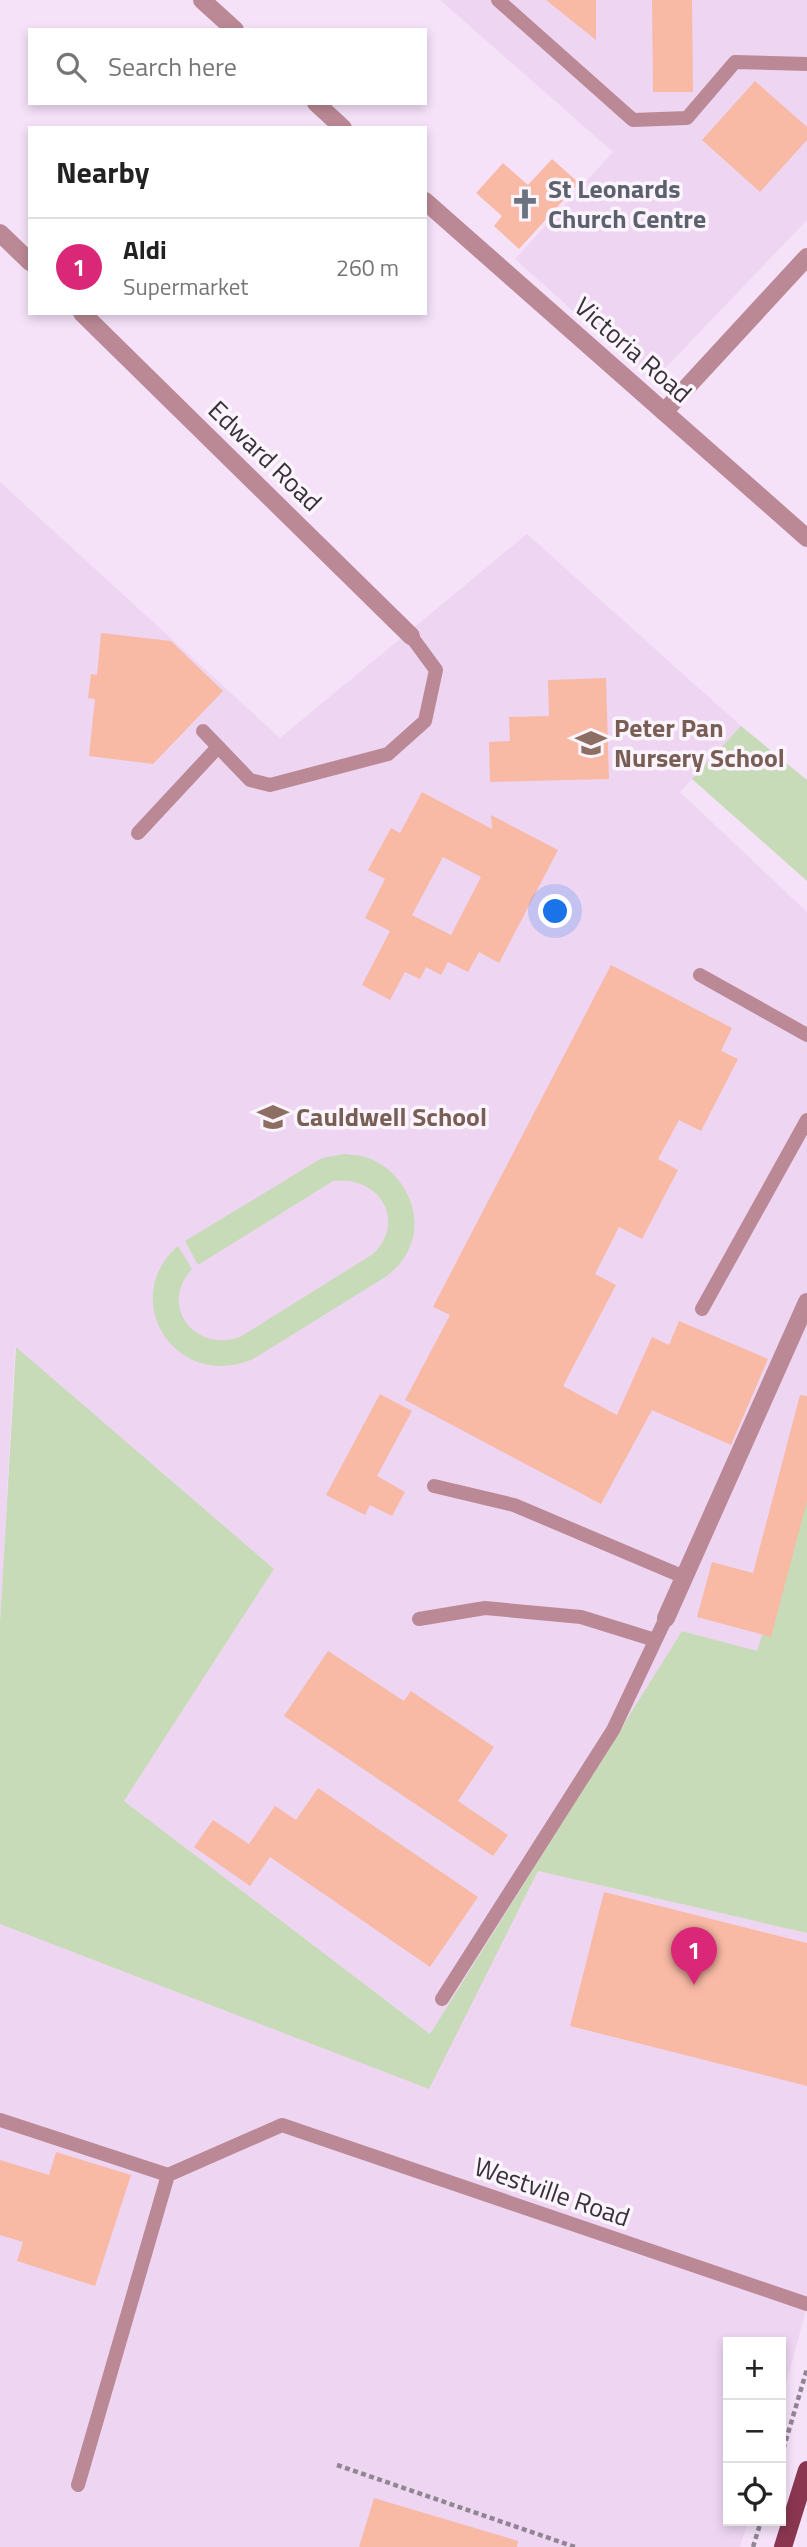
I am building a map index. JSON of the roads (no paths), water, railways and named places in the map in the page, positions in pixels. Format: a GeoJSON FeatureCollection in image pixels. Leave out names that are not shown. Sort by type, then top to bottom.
{"type":"FeatureCollection","features":[{"type":"Feature","properties":{"kind":"main road"},"geometry":{"type":"LineString","coordinates":[[783,2547],[807,2470]]}},
{"type":"Feature","properties":{"kind":"street"},"geometry":{"type":"LineString","coordinates":[[202,0],[233,28]]}},
{"type":"Feature","properties":{"kind":"street"},"geometry":{"type":"LineString","coordinates":[[318,105],[341,126]]}},
{"type":"Feature","properties":{"kind":"street","name":"Victoria Road"},"geometry":{"type":"LineString","coordinates":[[427,203],[807,538]]}},
{"type":"Feature","properties":{"kind":"street"},"geometry":{"type":"LineString","coordinates":[[0,233],[28,260]]}},
{"type":"Feature","properties":{"kind":"street"},"geometry":{"type":"LineString","coordinates":[[664,412],[806,259]]}},
{"type":"Feature","properties":{"kind":"street","name":"Edward Road"},"geometry":{"type":"LineString","coordinates":[[84,315],[411,636]]}},
{"type":"Feature","properties":{"kind":"street"},"geometry":{"type":"LineString","coordinates":[[666,1618],[807,1302]]}},
{"type":"Feature","properties":{"kind":"lane"},"geometry":{"type":"LineString","coordinates":[[498,0],[634,120],[687,118],[735,62],[807,64]]}},
{"type":"Feature","properties":{"kind":"lane"},"geometry":{"type":"LineString","coordinates":[[203,731],[250,780],[270,785],[388,754],[425,721],[436,670],[411,636]]}},
{"type":"Feature","properties":{"kind":"lane"},"geometry":{"type":"LineString","coordinates":[[138,833],[218,747]]}},
{"type":"Feature","properties":{"kind":"lane"},"geometry":{"type":"LineString","coordinates":[[700,975],[807,1035]]}},
{"type":"Feature","properties":{"kind":"lane"},"geometry":{"type":"LineString","coordinates":[[702,1310],[807,1121]]}},
{"type":"Feature","properties":{"kind":"lane"},"geometry":{"type":"LineString","coordinates":[[434,1486],[513,1505],[684,1577]]}},
{"type":"Feature","properties":{"kind":"lane"},"geometry":{"type":"LineString","coordinates":[[419,1619],[485,1608],[581,1618],[655,1640]]}},
{"type":"Feature","properties":{"kind":"lane"},"geometry":{"type":"LineString","coordinates":[[442,1999],[613,1730],[666,1618]]}},
{"type":"Feature","properties":{"kind":"lane"},"geometry":{"type":"LineString","coordinates":[[0,2120],[168,2175],[78,2485]]}},
{"type":"Feature","properties":{"kind":"lane","name":"Westville Road"},"geometry":{"type":"LineString","coordinates":[[168,2175],[282,2125],[807,2304]]}},
{"type":"Feature","properties":{"kind":"place","name":"St Leonards Church Centre"},"geometry":{"type":"Point","coordinates":[525,204]}},
{"type":"Feature","properties":{"kind":"place","name":"Peter Pan Nursery School"},"geometry":{"type":"Point","coordinates":[591,743]}},
{"type":"Feature","properties":{"kind":"place","name":"Cauldwell School"},"geometry":{"type":"Point","coordinates":[273,1117]}},
{"type":"Feature","properties":{"kind":"place","name":"Aldi"},"geometry":{"type":"Point","coordinates":[694,1985]}}]}
